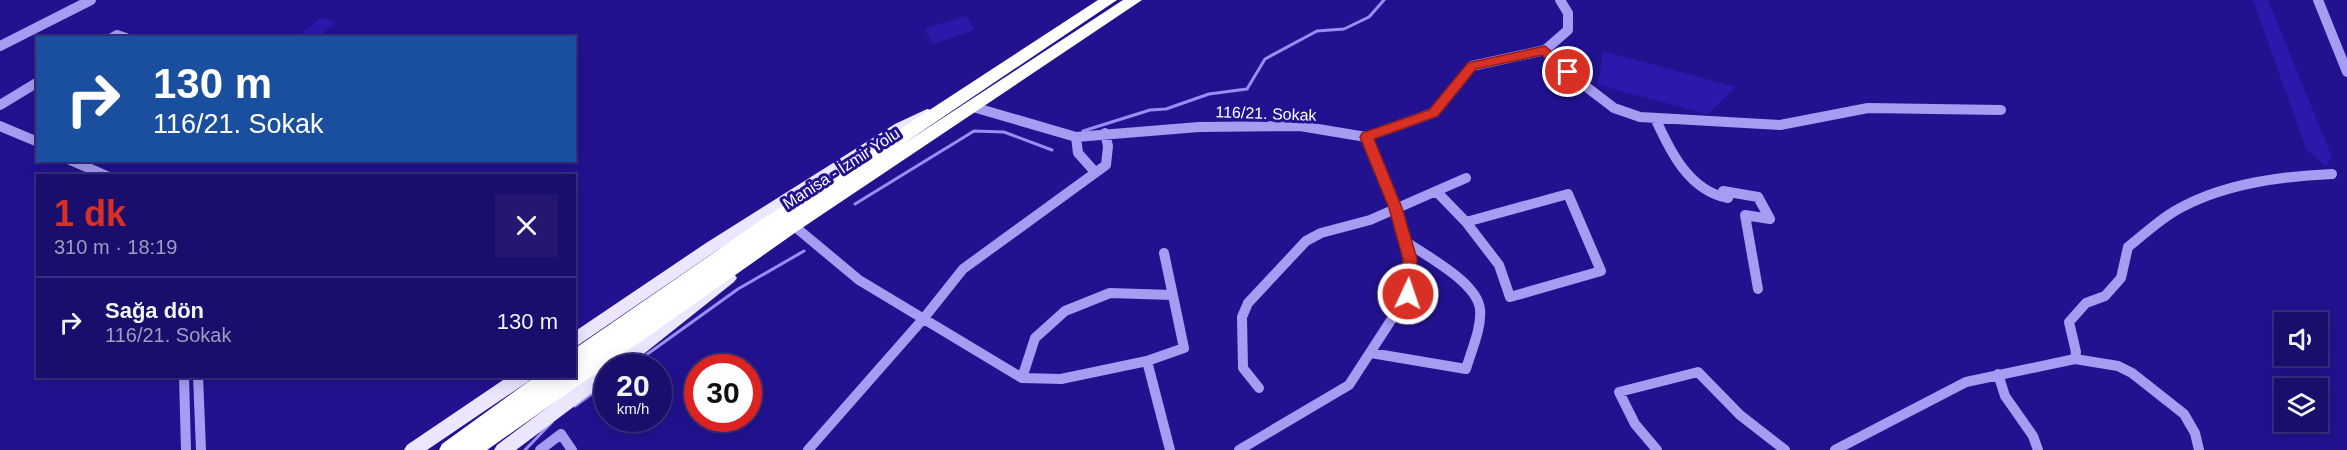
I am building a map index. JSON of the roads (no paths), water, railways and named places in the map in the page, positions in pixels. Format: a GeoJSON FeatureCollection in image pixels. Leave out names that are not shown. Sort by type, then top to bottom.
{"type":"FeatureCollection","features":[{"type":"Feature","properties":{"kind":"highway","name":"Manisa - İzmir Yolu"},"geometry":{"type":"LineString","coordinates":[[576,375],[1109,0]]}},
{"type":"Feature","properties":{"kind":"highway","name":"Manisa - İzmir Yolu"},"geometry":{"type":"LineString","coordinates":[[576,359],[770,223],[1134,0]]}},
{"type":"Feature","properties":{"kind":"highway"},"geometry":{"type":"LineString","coordinates":[[449,450],[549,378]]}},
{"type":"Feature","properties":{"kind":"highway","name":"Manisa - İzmir Yolu"},"geometry":{"type":"LineString","coordinates":[[471,450],[571,378]]}},
{"type":"Feature","properties":{"kind":"main road"},"geometry":{"type":"LineString","coordinates":[[576,340],[711,247],[900,128],[967,101]]}},
{"type":"Feature","properties":{"kind":"main road"},"geometry":{"type":"LineString","coordinates":[[631,354],[724,282],[789,227]]}},
{"type":"Feature","properties":{"kind":"main road"},"geometry":{"type":"LineString","coordinates":[[412,450],[520,378]]}},
{"type":"Feature","properties":{"kind":"main road"},"geometry":{"type":"LineString","coordinates":[[503,450],[594,382]]}},
{"type":"Feature","properties":{"kind":"street"},"geometry":{"type":"LineString","coordinates":[[0,46],[91,0]]}},
{"type":"Feature","properties":{"kind":"street","name":"116/21. Sokak"},"geometry":{"type":"LineString","coordinates":[[967,101],[1076,137],[1198,127],[1300,126],[1366,137],[1433,113],[1472,66],[1545,50],[1568,30],[1568,13],[1560,0]]}},
{"type":"Feature","properties":{"kind":"street"},"geometry":{"type":"LineString","coordinates":[[2318,0],[2347,72]]}},
{"type":"Feature","properties":{"kind":"street"},"geometry":{"type":"LineString","coordinates":[[1545,50],[1568,72],[1614,108],[1640,117],[1779,125],[1868,108],[2001,110]]}},
{"type":"Feature","properties":{"kind":"street"},"geometry":{"type":"LineString","coordinates":[[0,107],[36,86]]}},
{"type":"Feature","properties":{"kind":"street"},"geometry":{"type":"LineString","coordinates":[[1655,118],[1672,154],[1710,196],[1728,198],[1723,191],[1758,197],[1770,219],[1745,215],[1758,288]]}},
{"type":"Feature","properties":{"kind":"street"},"geometry":{"type":"LineString","coordinates":[[0,126],[36,141]]}},
{"type":"Feature","properties":{"kind":"street"},"geometry":{"type":"LineString","coordinates":[[0,132],[36,146]]}},
{"type":"Feature","properties":{"kind":"street"},"geometry":{"type":"LineString","coordinates":[[808,450],[924,318],[963,269],[1106,165],[1108,146],[1105,133]]}},
{"type":"Feature","properties":{"kind":"street"},"geometry":{"type":"LineString","coordinates":[[1076,137],[1074,147],[1079,158],[1095,172]]}},
{"type":"Feature","properties":{"kind":"street"},"geometry":{"type":"LineString","coordinates":[[1239,450],[1349,385],[1408,294],[1410,259],[1395,208],[1366,137]]}},
{"type":"Feature","properties":{"kind":"street"},"geometry":{"type":"LineString","coordinates":[[75,162],[102,174]]}},
{"type":"Feature","properties":{"kind":"street"},"geometry":{"type":"LineString","coordinates":[[87,162],[114,174]]}},
{"type":"Feature","properties":{"kind":"street"},"geometry":{"type":"LineString","coordinates":[[2075,359],[2076,352],[2069,322],[2086,303],[2105,296],[2117,283],[2124,273],[2124,256],[2128,247],[2175,211],[2185,205],[2253,185],[2310,174],[2332,174]]}},
{"type":"Feature","properties":{"kind":"street"},"geometry":{"type":"LineString","coordinates":[[1259,387],[1243,368],[1242,317],[1248,303],[1306,241],[1321,233],[1370,220],[1466,178]]}},
{"type":"Feature","properties":{"kind":"street"},"geometry":{"type":"LineString","coordinates":[[1436,191],[1499,261],[1506,275],[1510,297],[1601,271],[1568,194],[1465,222]]}},
{"type":"Feature","properties":{"kind":"street"},"geometry":{"type":"LineString","coordinates":[[789,227],[859,280],[1022,378],[1061,379],[1147,361],[1184,348],[1164,253]]}},
{"type":"Feature","properties":{"kind":"street"},"geometry":{"type":"LineString","coordinates":[[1371,353],[1466,369],[1480,310],[1476,297],[1464,283],[1405,242]]}},
{"type":"Feature","properties":{"kind":"street"},"geometry":{"type":"LineString","coordinates":[[1022,378],[1035,338],[1065,310],[1110,293],[1172,295]]}},
{"type":"Feature","properties":{"kind":"street"},"geometry":{"type":"LineString","coordinates":[[1835,450],[1966,382],[2075,359],[2118,366],[2132,373],[2184,414],[2195,433],[2199,450]]}},
{"type":"Feature","properties":{"kind":"street"},"geometry":{"type":"LineString","coordinates":[[1147,361],[1170,450]]}},
{"type":"Feature","properties":{"kind":"street"},"geometry":{"type":"LineString","coordinates":[[1657,450],[1635,424],[1619,393],[1698,372],[1740,415],[1785,450]]}},
{"type":"Feature","properties":{"kind":"street"},"geometry":{"type":"LineString","coordinates":[[1998,374],[2005,396],[2032,436],[2038,450]]}},
{"type":"Feature","properties":{"kind":"street"},"geometry":{"type":"LineString","coordinates":[[184,378],[186,450]]}},
{"type":"Feature","properties":{"kind":"street"},"geometry":{"type":"LineString","coordinates":[[198,378],[201,450]]}},
{"type":"Feature","properties":{"kind":"street"},"geometry":{"type":"LineString","coordinates":[[540,450],[561,434],[572,450]]}},
{"type":"Feature","properties":{"kind":"waterway"},"geometry":{"type":"LineString","coordinates":[[1083,131],[1150,110],[1166,109],[1209,94],[1247,89],[1265,59],[1317,31],[1344,29],[1369,17],[1384,0]]}},
{"type":"Feature","properties":{"kind":"waterway"},"geometry":{"type":"LineString","coordinates":[[855,204],[974,131],[1004,132],[1052,150]]}},
{"type":"Feature","properties":{"kind":"waterway"},"geometry":{"type":"LineString","coordinates":[[647,354],[738,289],[804,251]]}},
{"type":"Feature","properties":{"kind":"waterway"},"geometry":{"type":"LineString","coordinates":[[575,406],[594,392]]}},
{"type":"Feature","properties":{"kind":"waterway"},"geometry":{"type":"LineString","coordinates":[[525,450],[552,422]]}}]}
